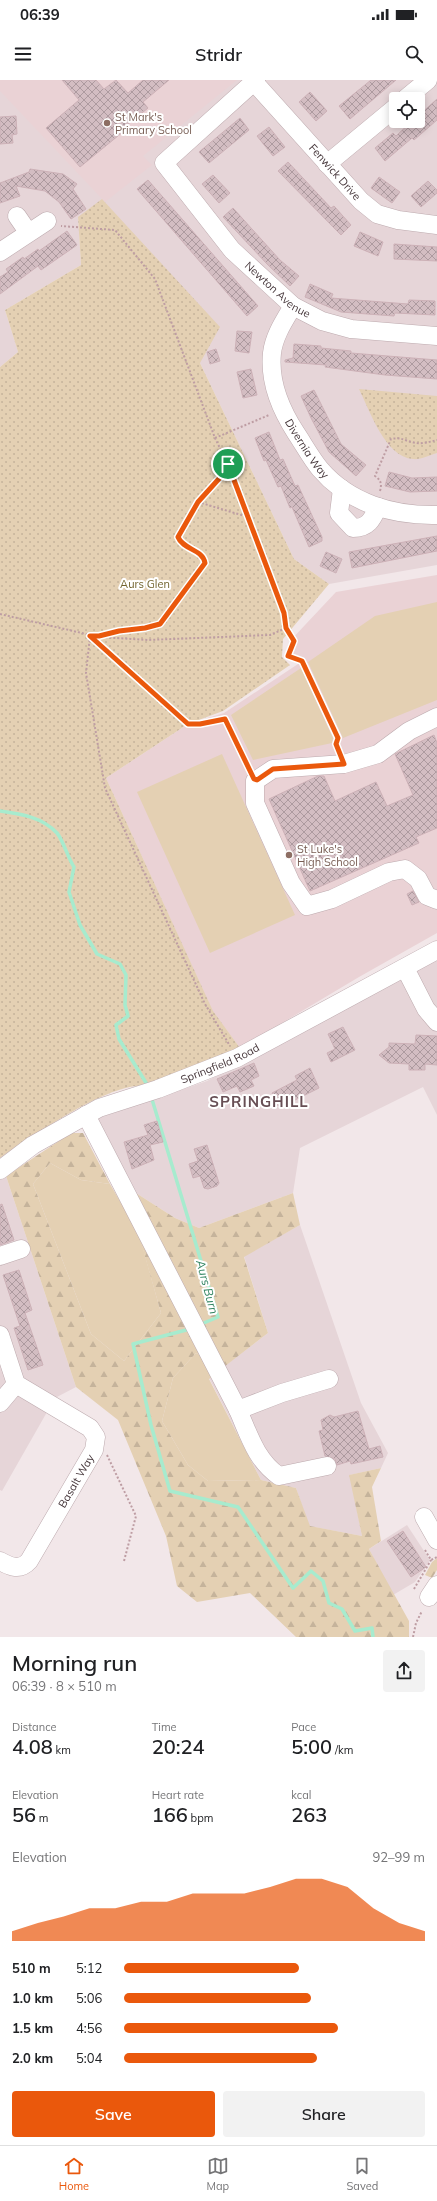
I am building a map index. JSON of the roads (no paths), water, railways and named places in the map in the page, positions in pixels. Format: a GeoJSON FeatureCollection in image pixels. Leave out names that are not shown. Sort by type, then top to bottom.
{"type":"FeatureCollection","features":[{"type":"Feature","properties":{"kind":"street"},"geometry":{"type":"LineString","coordinates":[[413,92],[428,80]]}},
{"type":"Feature","properties":{"kind":"street","name":"Newton Avenue"},"geometry":{"type":"LineString","coordinates":[[255,81],[164,163],[232,250],[292,306],[322,321],[351,329],[437,336]]}},
{"type":"Feature","properties":{"kind":"street","name":"Fenwick Drive"},"geometry":{"type":"LineString","coordinates":[[255,81],[327,164],[361,201],[377,214],[398,220],[436,223]]}},
{"type":"Feature","properties":{"kind":"street"},"geometry":{"type":"LineString","coordinates":[[327,164],[389,113]]}},
{"type":"Feature","properties":{"kind":"street"},"geometry":{"type":"LineString","coordinates":[[17,216],[28,232]]}},
{"type":"Feature","properties":{"kind":"street"},"geometry":{"type":"LineString","coordinates":[[0,252],[28,232],[48,221]]}},
{"type":"Feature","properties":{"kind":"street","name":"Divernia Way"},"geometry":{"type":"LineString","coordinates":[[292,306],[276,337],[272,353],[272,373],[283,410],[319,468],[342,489],[359,500],[412,515],[437,515]]}},
{"type":"Feature","properties":{"kind":"street"},"geometry":{"type":"LineString","coordinates":[[342,489],[339,513],[353,528],[362,528],[371,522],[376,506]]}},
{"type":"Feature","properties":{"kind":"street"},"geometry":{"type":"LineString","coordinates":[[437,717],[409,731],[378,754],[344,764],[273,769],[255,782],[255,803],[291,883],[307,906],[332,899],[389,872],[405,869],[418,879],[427,896],[437,900]]}},
{"type":"Feature","properties":{"kind":"street","name":"Springfield Road"},"geometry":{"type":"LineString","coordinates":[[0,1170],[33,1145],[99,1108],[150,1092],[237,1058],[437,950]]}},
{"type":"Feature","properties":{"kind":"street"},"geometry":{"type":"LineString","coordinates":[[405,968],[426,1009],[437,1022]]}},
{"type":"Feature","properties":{"kind":"street"},"geometry":{"type":"LineString","coordinates":[[86,1115],[238,1410],[258,1456],[267,1467],[279,1476],[328,1466]]}},
{"type":"Feature","properties":{"kind":"street"},"geometry":{"type":"LineString","coordinates":[[0,1256],[21,1249]]}},
{"type":"Feature","properties":{"kind":"street"},"geometry":{"type":"LineString","coordinates":[[0,1335],[16,1384],[0,1403]]}},
{"type":"Feature","properties":{"kind":"street"},"geometry":{"type":"LineString","coordinates":[[238,1410],[282,1393],[328,1379]]}},
{"type":"Feature","properties":{"kind":"street","name":"Basalt Way"},"geometry":{"type":"LineString","coordinates":[[0,1561],[15,1568],[24,1566],[29,1561],[94,1450],[96,1437],[90,1428],[16,1384]]}},
{"type":"Feature","properties":{"kind":"street"},"geometry":{"type":"LineString","coordinates":[[424,1517],[437,1540]]}},
{"type":"Feature","properties":{"kind":"waterway","name":"Aurs Burn"},"geometry":{"type":"LineString","coordinates":[[0,811],[31,817],[45,823],[57,833],[61,840],[74,867],[69,892],[80,925],[97,954],[120,964],[126,975],[125,1005],[128,1016],[116,1025],[119,1039],[148,1086]]}},
{"type":"Feature","properties":{"kind":"waterway","name":"Aurs Burn"},"geometry":{"type":"LineString","coordinates":[[151,1096],[218,1317],[199,1325]]}},
{"type":"Feature","properties":{"kind":"waterway","name":"Aurs Burn"},"geometry":{"type":"LineString","coordinates":[[190,1329],[133,1344],[151,1425],[170,1491],[238,1507],[293,1588],[311,1571],[323,1581],[329,1603],[342,1609],[355,1631],[372,1628],[373,1637]]}},
{"type":"Feature","properties":{"kind":"place","name":"St Mark's Primary School"},"geometry":{"type":"Point","coordinates":[107,123]}},
{"type":"Feature","properties":{"kind":"place","name":"St Luke's High School"},"geometry":{"type":"Point","coordinates":[289,855]}},
{"type":"Feature","properties":{"kind":"district","name":"SPRINGHILL"},"geometry":{"type":"Point","coordinates":[259,1102]}},
{"type":"Feature","properties":{"kind":"park label","name":"Aurs Glen"},"geometry":{"type":"Point","coordinates":[145,584]}}]}
